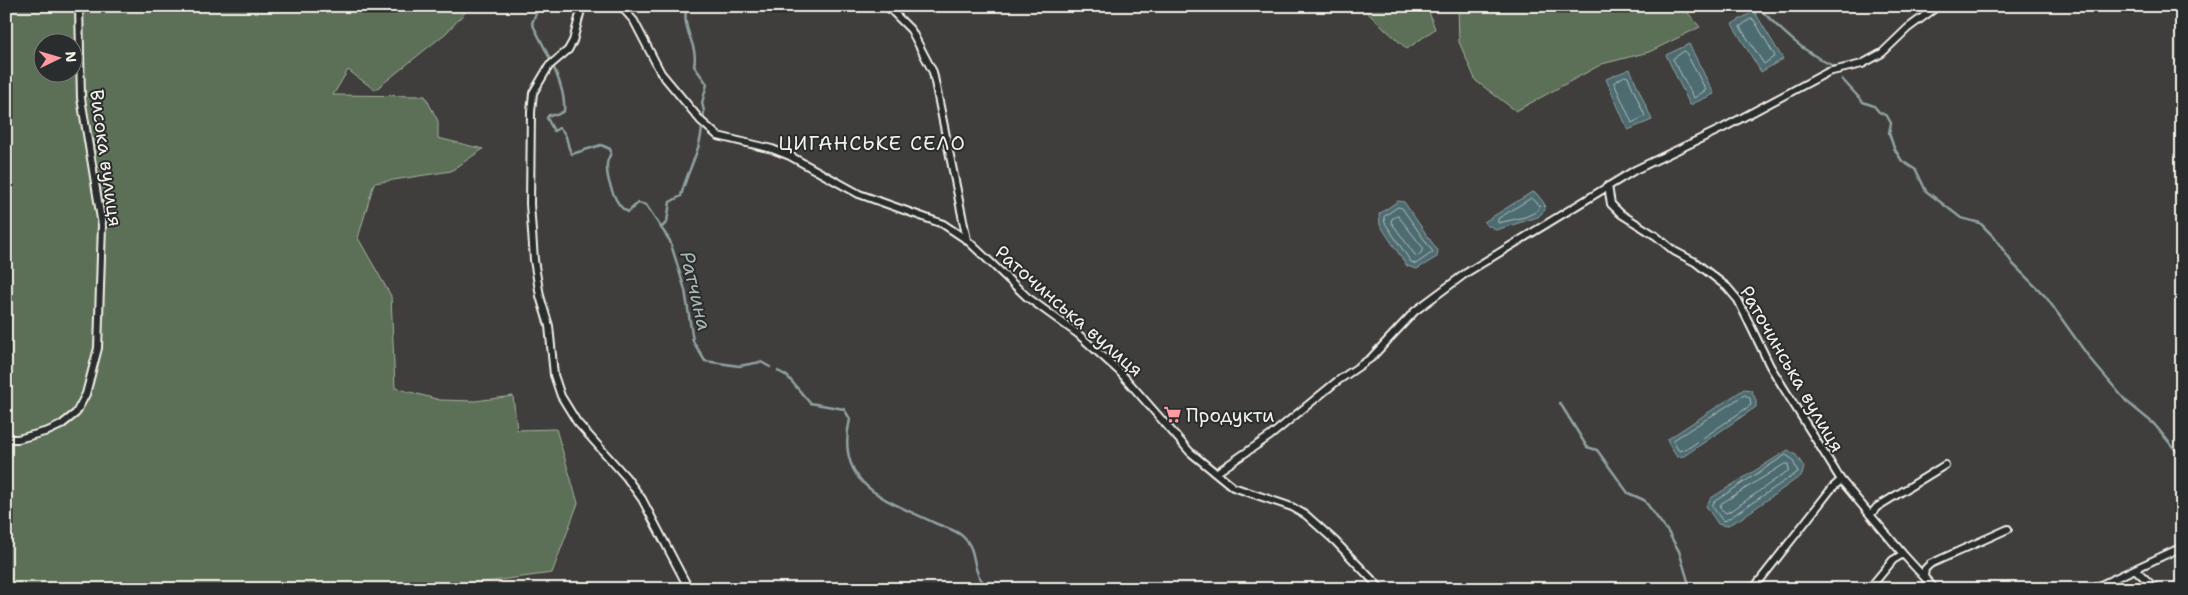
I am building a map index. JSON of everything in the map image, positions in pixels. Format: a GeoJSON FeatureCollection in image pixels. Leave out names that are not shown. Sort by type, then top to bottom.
{"type":"FeatureCollection","features":[{"type":"Feature","properties":{"kind":"street","name":"Висока вулиця"},"geometry":{"type":"LineString","coordinates":[[6,439],[18,439],[48,432],[62,425],[76,413],[86,394],[98,348],[102,225],[81,98],[79,6]]}},
{"type":"Feature","properties":{"kind":"street"},"geometry":{"type":"LineString","coordinates":[[582,6],[573,41],[568,50],[549,66],[533,92],[531,112],[530,204],[534,260],[540,296],[548,326],[554,375],[561,396],[577,422],[626,477],[642,499],[689,589]]}},
{"type":"Feature","properties":{"kind":"street","name":"Раточинська вулиця"},"geometry":{"type":"LineString","coordinates":[[620,6],[634,21],[661,73],[700,121],[718,136],[772,149],[790,156],[859,194],[944,224],[967,240],[1027,297],[1078,334],[1119,371],[1190,452],[1233,487],[1292,507],[1306,515],[1335,541],[1381,589]]}},
{"type":"Feature","properties":{"kind":"street"},"geometry":{"type":"LineString","coordinates":[[886,6],[911,30],[933,72],[967,240]]}},
{"type":"Feature","properties":{"kind":"street"},"geometry":{"type":"LineString","coordinates":[[1216,473],[1270,436],[1336,382],[1371,358],[1414,311],[1466,273],[1635,170],[1723,128],[1828,72],[1862,64],[1882,52],[1908,28],[1938,6]]}},
{"type":"Feature","properties":{"kind":"street","name":"Раточинська вулиця"},"geometry":{"type":"LineString","coordinates":[[1608,186],[1611,204],[1621,214],[1656,236],[1674,251],[1695,262],[1732,294],[1770,366],[1841,480],[1935,589]]}},
{"type":"Feature","properties":{"kind":"street"},"geometry":{"type":"LineString","coordinates":[[1870,515],[1877,507],[1945,465]]}},
{"type":"Feature","properties":{"kind":"street"},"geometry":{"type":"LineString","coordinates":[[1753,589],[1832,488],[1841,480]]}},
{"type":"Feature","properties":{"kind":"street"},"geometry":{"type":"LineString","coordinates":[[1924,576],[1925,569],[1930,564],[2008,529]]}},
{"type":"Feature","properties":{"kind":"street"},"geometry":{"type":"LineString","coordinates":[[2092,589],[2182,547]]}},
{"type":"Feature","properties":{"kind":"street"},"geometry":{"type":"LineString","coordinates":[[1869,589],[1892,560],[1903,554]]}},
{"type":"Feature","properties":{"kind":"street"},"geometry":{"type":"LineString","coordinates":[[2136,570],[2156,589]]}},
{"type":"Feature","properties":{"kind":"green space"},"geometry":{"type":"Polygon","coordinates":[[[6,6],[471,6],[446,33],[375,90],[348,70],[333,95],[425,96],[438,121],[438,138],[483,149],[451,171],[374,183],[358,238],[391,296],[395,388],[440,400],[475,401],[513,396],[517,430],[556,429],[578,503],[552,573],[432,589],[6,589],[6,6]]]}},
{"type":"Feature","properties":{"kind":"green space"},"geometry":{"type":"Polygon","coordinates":[[[1360,6],[1427,6],[1435,29],[1407,49],[1360,6]]]}},
{"type":"Feature","properties":{"kind":"green space"},"geometry":{"type":"Polygon","coordinates":[[[1458,6],[1682,6],[1700,27],[1649,52],[1602,64],[1516,111],[1476,81],[1459,42],[1458,6]]]}},
{"type":"Feature","properties":{"kind":"water"},"geometry":{"type":"Polygon","coordinates":[[[1754,11],[1783,59],[1761,72],[1732,24],[1754,11]]]}},
{"type":"Feature","properties":{"kind":"water"},"geometry":{"type":"Polygon","coordinates":[[[1689,44],[1714,94],[1690,105],[1666,55],[1689,44]]]}},
{"type":"Feature","properties":{"kind":"water"},"geometry":{"type":"Polygon","coordinates":[[[1630,69],[1652,120],[1628,130],[1606,79],[1630,69]]]}},
{"type":"Feature","properties":{"kind":"water"},"geometry":{"type":"Polygon","coordinates":[[[1532,192],[1536,193],[1544,203],[1545,210],[1538,217],[1496,230],[1487,226],[1484,222],[1532,192]]]}},
{"type":"Feature","properties":{"kind":"water"},"geometry":{"type":"Polygon","coordinates":[[[1398,201],[1404,202],[1438,251],[1437,257],[1417,269],[1407,266],[1380,225],[1379,214],[1398,201]]]}},
{"type":"Feature","properties":{"kind":"water"},"geometry":{"type":"Polygon","coordinates":[[[1744,389],[1751,390],[1756,400],[1756,407],[1684,456],[1677,457],[1668,443],[1668,439],[1744,389]]]}},
{"type":"Feature","properties":{"kind":"water"},"geometry":{"type":"Polygon","coordinates":[[[1788,450],[1796,455],[1804,467],[1802,475],[1740,519],[1726,526],[1718,524],[1706,506],[1711,498],[1788,450]]]}},
{"type":"Feature","properties":{"kind":"waterway","name":"Ратчина"},"geometry":{"type":"LineString","coordinates":[[536,6],[537,11],[532,23],[558,78],[564,101],[564,111],[557,115],[549,115],[547,118],[554,131],[559,128],[565,134],[572,154],[601,145],[610,149],[607,170],[615,198],[623,209],[628,212],[638,203],[646,205],[670,241],[685,290],[693,341],[705,361],[739,366],[761,362],[770,367]]}},
{"type":"Feature","properties":{"kind":"waterway"},"geometry":{"type":"LineString","coordinates":[[687,6],[685,14],[687,29],[694,51],[694,66],[707,84],[702,103],[704,111],[703,120]]}},
{"type":"Feature","properties":{"kind":"waterway"},"geometry":{"type":"LineString","coordinates":[[1760,9],[1794,41],[1813,55],[1835,67]]}},
{"type":"Feature","properties":{"kind":"waterway"},"geometry":{"type":"LineString","coordinates":[[1842,79],[1863,102],[1874,106],[1879,112],[1887,116],[1891,123],[1889,133],[1894,148],[1902,161],[1916,170],[1926,191],[1961,218],[1980,223],[1994,237],[2013,264],[2046,297],[2091,360],[2126,401],[2154,424],[2182,458]]}},
{"type":"Feature","properties":{"kind":"waterway"},"geometry":{"type":"LineString","coordinates":[[661,228],[667,222],[670,202],[681,196],[699,144],[702,126]]}},
{"type":"Feature","properties":{"kind":"waterway","name":"Ратчина"},"geometry":{"type":"LineString","coordinates":[[778,371],[787,376],[810,403],[844,409],[850,419],[847,442],[850,461],[857,476],[883,498],[961,535],[971,548],[979,577],[992,589]]}},
{"type":"Feature","properties":{"kind":"waterway"},"geometry":{"type":"LineString","coordinates":[[1560,403],[1587,447],[1597,450],[1628,493],[1644,500],[1668,532],[1679,551],[1688,581],[1697,589]]}},
{"type":"Feature","properties":{"kind":"waterway","name":"Ратчина"},"geometry":{"type":"LineString","coordinates":[[1012,589],[1028,589]]}},
{"type":"Feature","properties":{"kind":"place","name":"Продукти"},"geometry":{"type":"Point","coordinates":[1172,415]}},
{"type":"Feature","properties":{"kind":"district","name":"ЦИГАНСЬКЕ СЕЛО"},"geometry":{"type":"Point","coordinates":[872,143]}}]}
